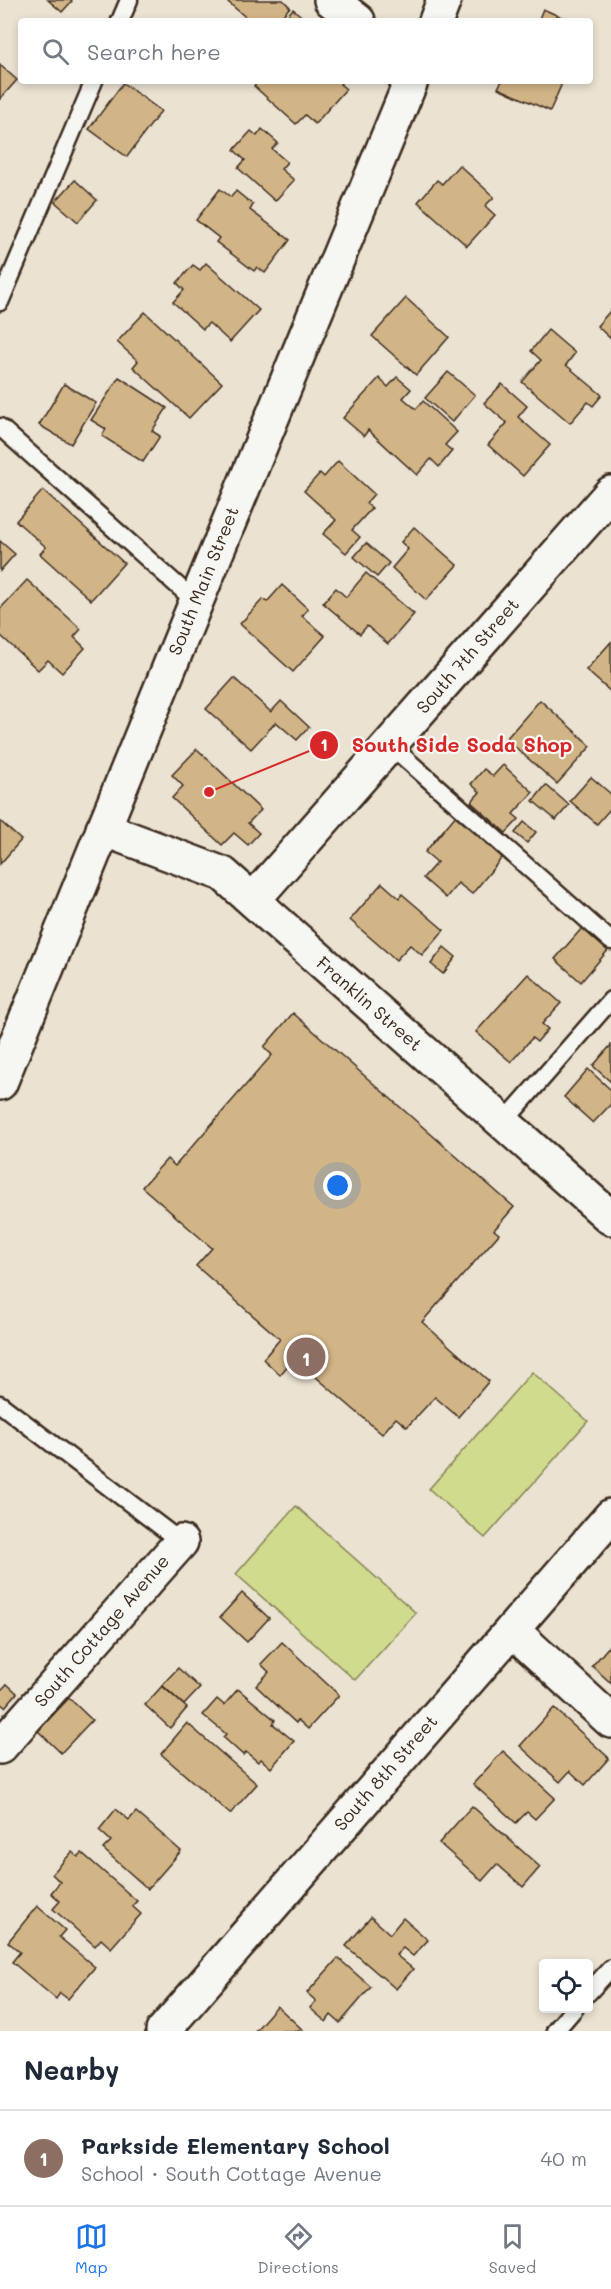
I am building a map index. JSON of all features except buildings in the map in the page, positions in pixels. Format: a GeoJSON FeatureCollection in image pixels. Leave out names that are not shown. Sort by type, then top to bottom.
{"type":"FeatureCollection","features":[{"type":"Feature","properties":{"kind":"street"},"geometry":{"type":"LineString","coordinates":[[332,0],[354,18]]}},
{"type":"Feature","properties":{"kind":"street"},"geometry":{"type":"LineString","coordinates":[[437,18],[444,0]]}},
{"type":"Feature","properties":{"kind":"street","name":"South Main Street"},"geometry":{"type":"LineString","coordinates":[[0,1083],[410,84]]}},
{"type":"Feature","properties":{"kind":"street","name":"South 7th Street"},"geometry":{"type":"LineString","coordinates":[[253,900],[611,493]]}},
{"type":"Feature","properties":{"kind":"street","name":"Franklin Street"},"geometry":{"type":"LineString","coordinates":[[103,829],[224,874],[611,1218]]}},
{"type":"Feature","properties":{"kind":"street","name":"South 8th Street"},"geometry":{"type":"LineString","coordinates":[[163,2031],[611,1516]]}},
{"type":"Feature","properties":{"kind":"street","name":"South Cottage Avenue"},"geometry":{"type":"LineString","coordinates":[[0,1748],[181,1542]]}},
{"type":"Feature","properties":{"kind":"street"},"geometry":{"type":"LineString","coordinates":[[512,1630],[611,1721]]}},
{"type":"Feature","properties":{"kind":"lane"},"geometry":{"type":"LineString","coordinates":[[121,18],[129,0]]}},
{"type":"Feature","properties":{"kind":"lane"},"geometry":{"type":"LineString","coordinates":[[0,302],[93,84]]}},
{"type":"Feature","properties":{"kind":"lane"},"geometry":{"type":"LineString","coordinates":[[0,427],[196,602]]}},
{"type":"Feature","properties":{"kind":"lane"},"geometry":{"type":"LineString","coordinates":[[390,745],[611,941]]}},
{"type":"Feature","properties":{"kind":"lane"},"geometry":{"type":"LineString","coordinates":[[504,1122],[611,1000]]}},
{"type":"Feature","properties":{"kind":"lane"},"geometry":{"type":"LineString","coordinates":[[0,1404],[181,1542]]}},
{"type":"Feature","properties":{"kind":"lane"},"geometry":{"type":"LineString","coordinates":[[593,1988],[611,1968]]}},
{"type":"Feature","properties":{"kind":"lane"},"geometry":{"type":"LineString","coordinates":[[555,2031],[571,2013]]}},
{"type":"Feature","properties":{"kind":"green space"},"geometry":{"type":"Polygon","coordinates":[[[532,1372],[588,1421],[485,1538],[429,1489],[532,1372]]]}},
{"type":"Feature","properties":{"kind":"green space"},"geometry":{"type":"Polygon","coordinates":[[[296,1506],[416,1613],[355,1680],[236,1574],[296,1506]]]}},
{"type":"Feature","properties":{"kind":"place","name":"South Side Soda Shop"},"geometry":{"type":"Point","coordinates":[209,792]}},
{"type":"Feature","properties":{"kind":"place","name":"Parkside Elementary School"},"geometry":{"type":"Point","coordinates":[306,1357]}}]}
